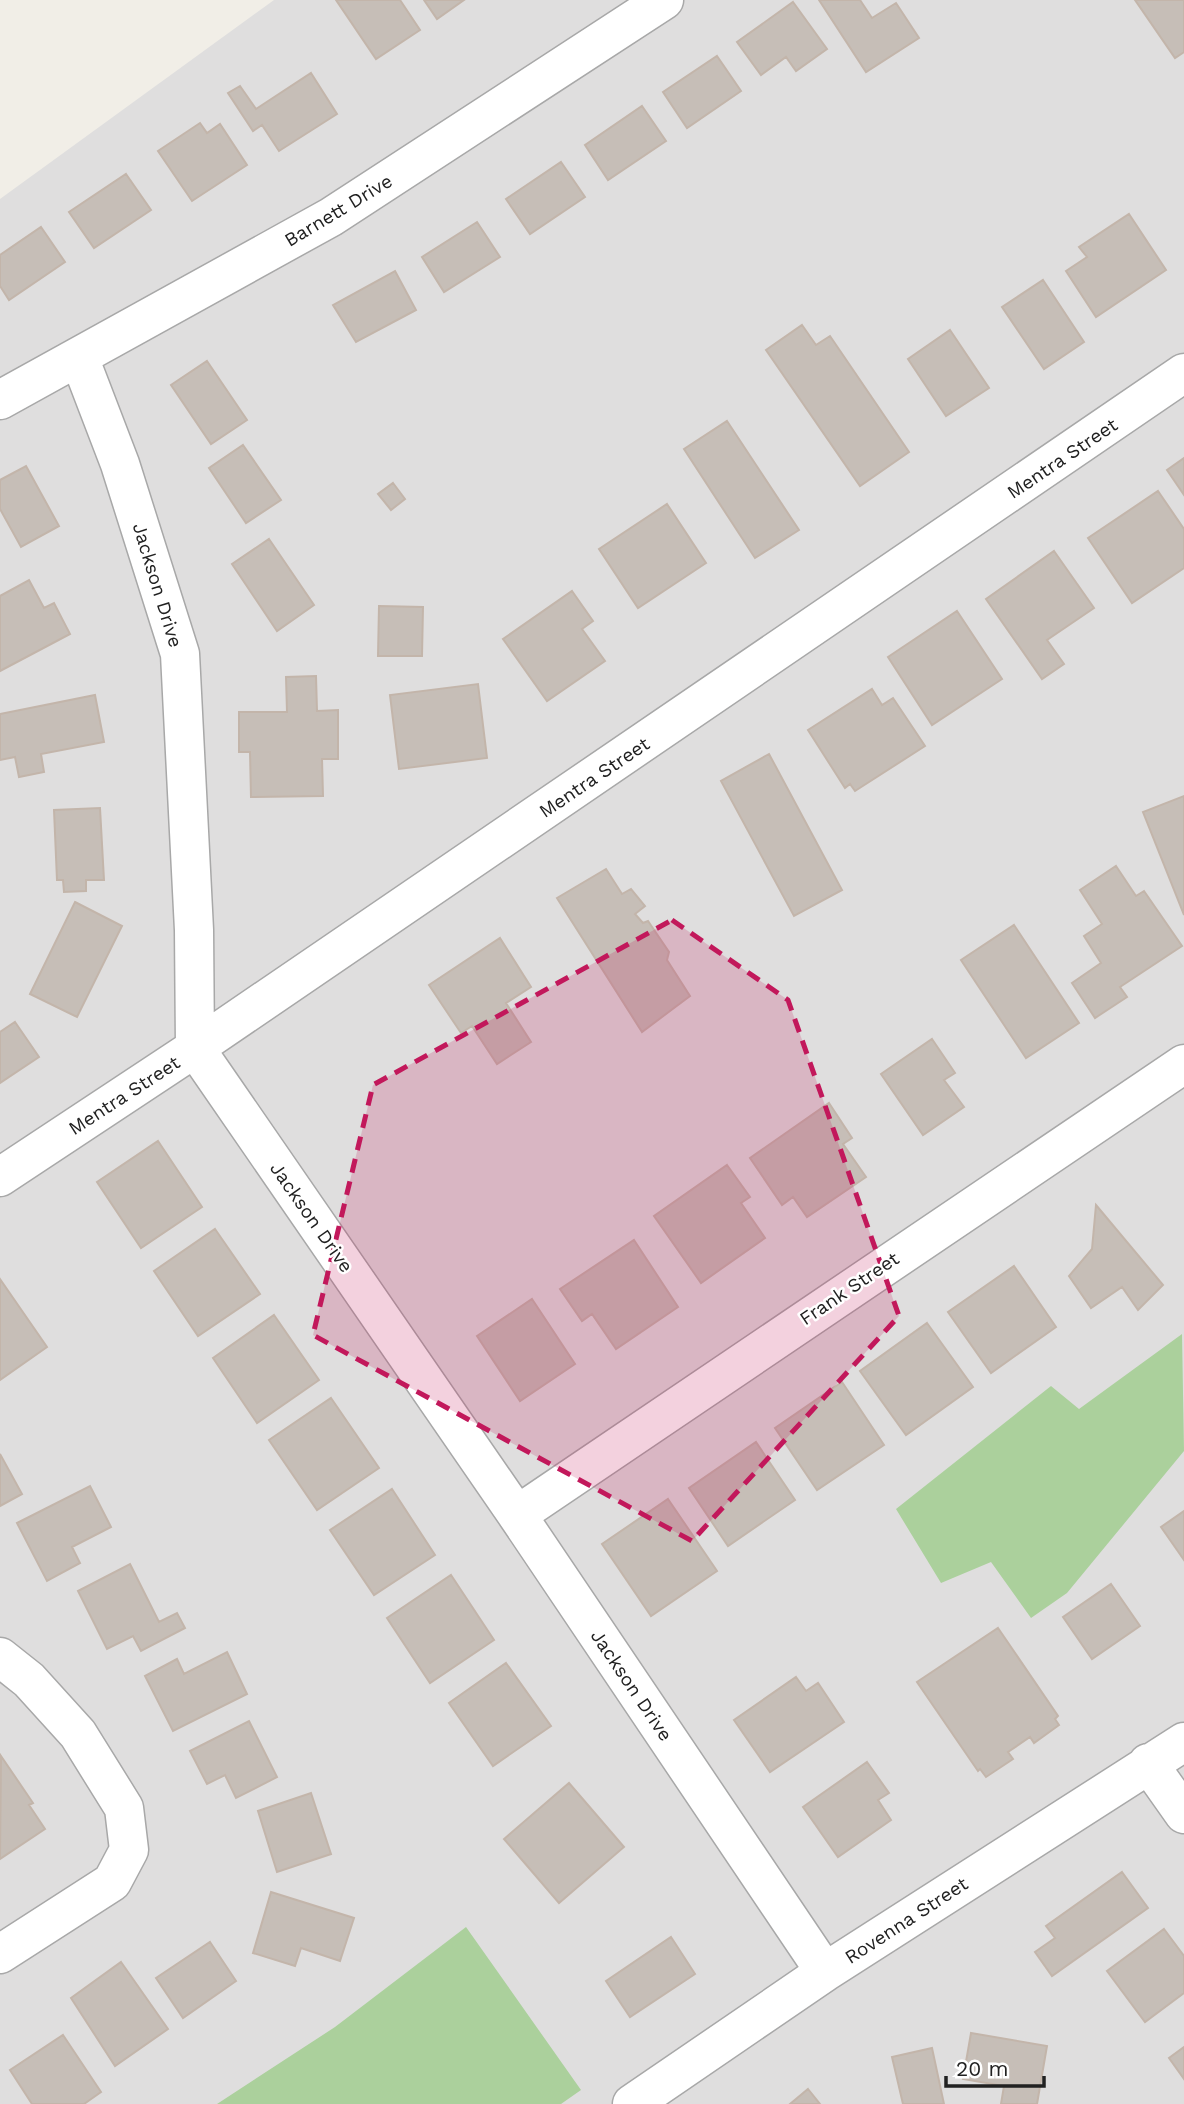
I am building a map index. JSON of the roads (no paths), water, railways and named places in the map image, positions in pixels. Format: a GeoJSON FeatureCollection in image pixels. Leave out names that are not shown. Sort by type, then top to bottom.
{"type":"FeatureCollection","features":[{"type":"Feature","properties":{"kind":"street","name":"Barnett Drive"},"geometry":{"type":"LineString","coordinates":[[0,400],[331,217],[664,0]]}},
{"type":"Feature","properties":{"kind":"street","name":"Jackson Drive"},"geometry":{"type":"LineString","coordinates":[[79,357],[120,464],[180,654],[194,930],[195,1048],[517,1515],[825,1972]]}},
{"type":"Feature","properties":{"kind":"street","name":"Mentra Street"},"geometry":{"type":"LineString","coordinates":[[0,1177],[195,1048],[1184,373]]}},
{"type":"Feature","properties":{"kind":"street","name":"Frank Street"},"geometry":{"type":"LineString","coordinates":[[517,1515],[1184,1064]]}},
{"type":"Feature","properties":{"kind":"street"},"geometry":{"type":"LineString","coordinates":[[0,1657],[29,1680],[78,1734],[124,1808],[141,1853],[112,1882],[0,1954]]}},
{"type":"Feature","properties":{"kind":"street","name":"Rovenna Street"},"geometry":{"type":"LineString","coordinates":[[632,2104],[825,1972],[1184,1742]]}},
{"type":"Feature","properties":{"kind":"street"},"geometry":{"type":"LineString","coordinates":[[1148,1763],[1184,1814]]}}]}
